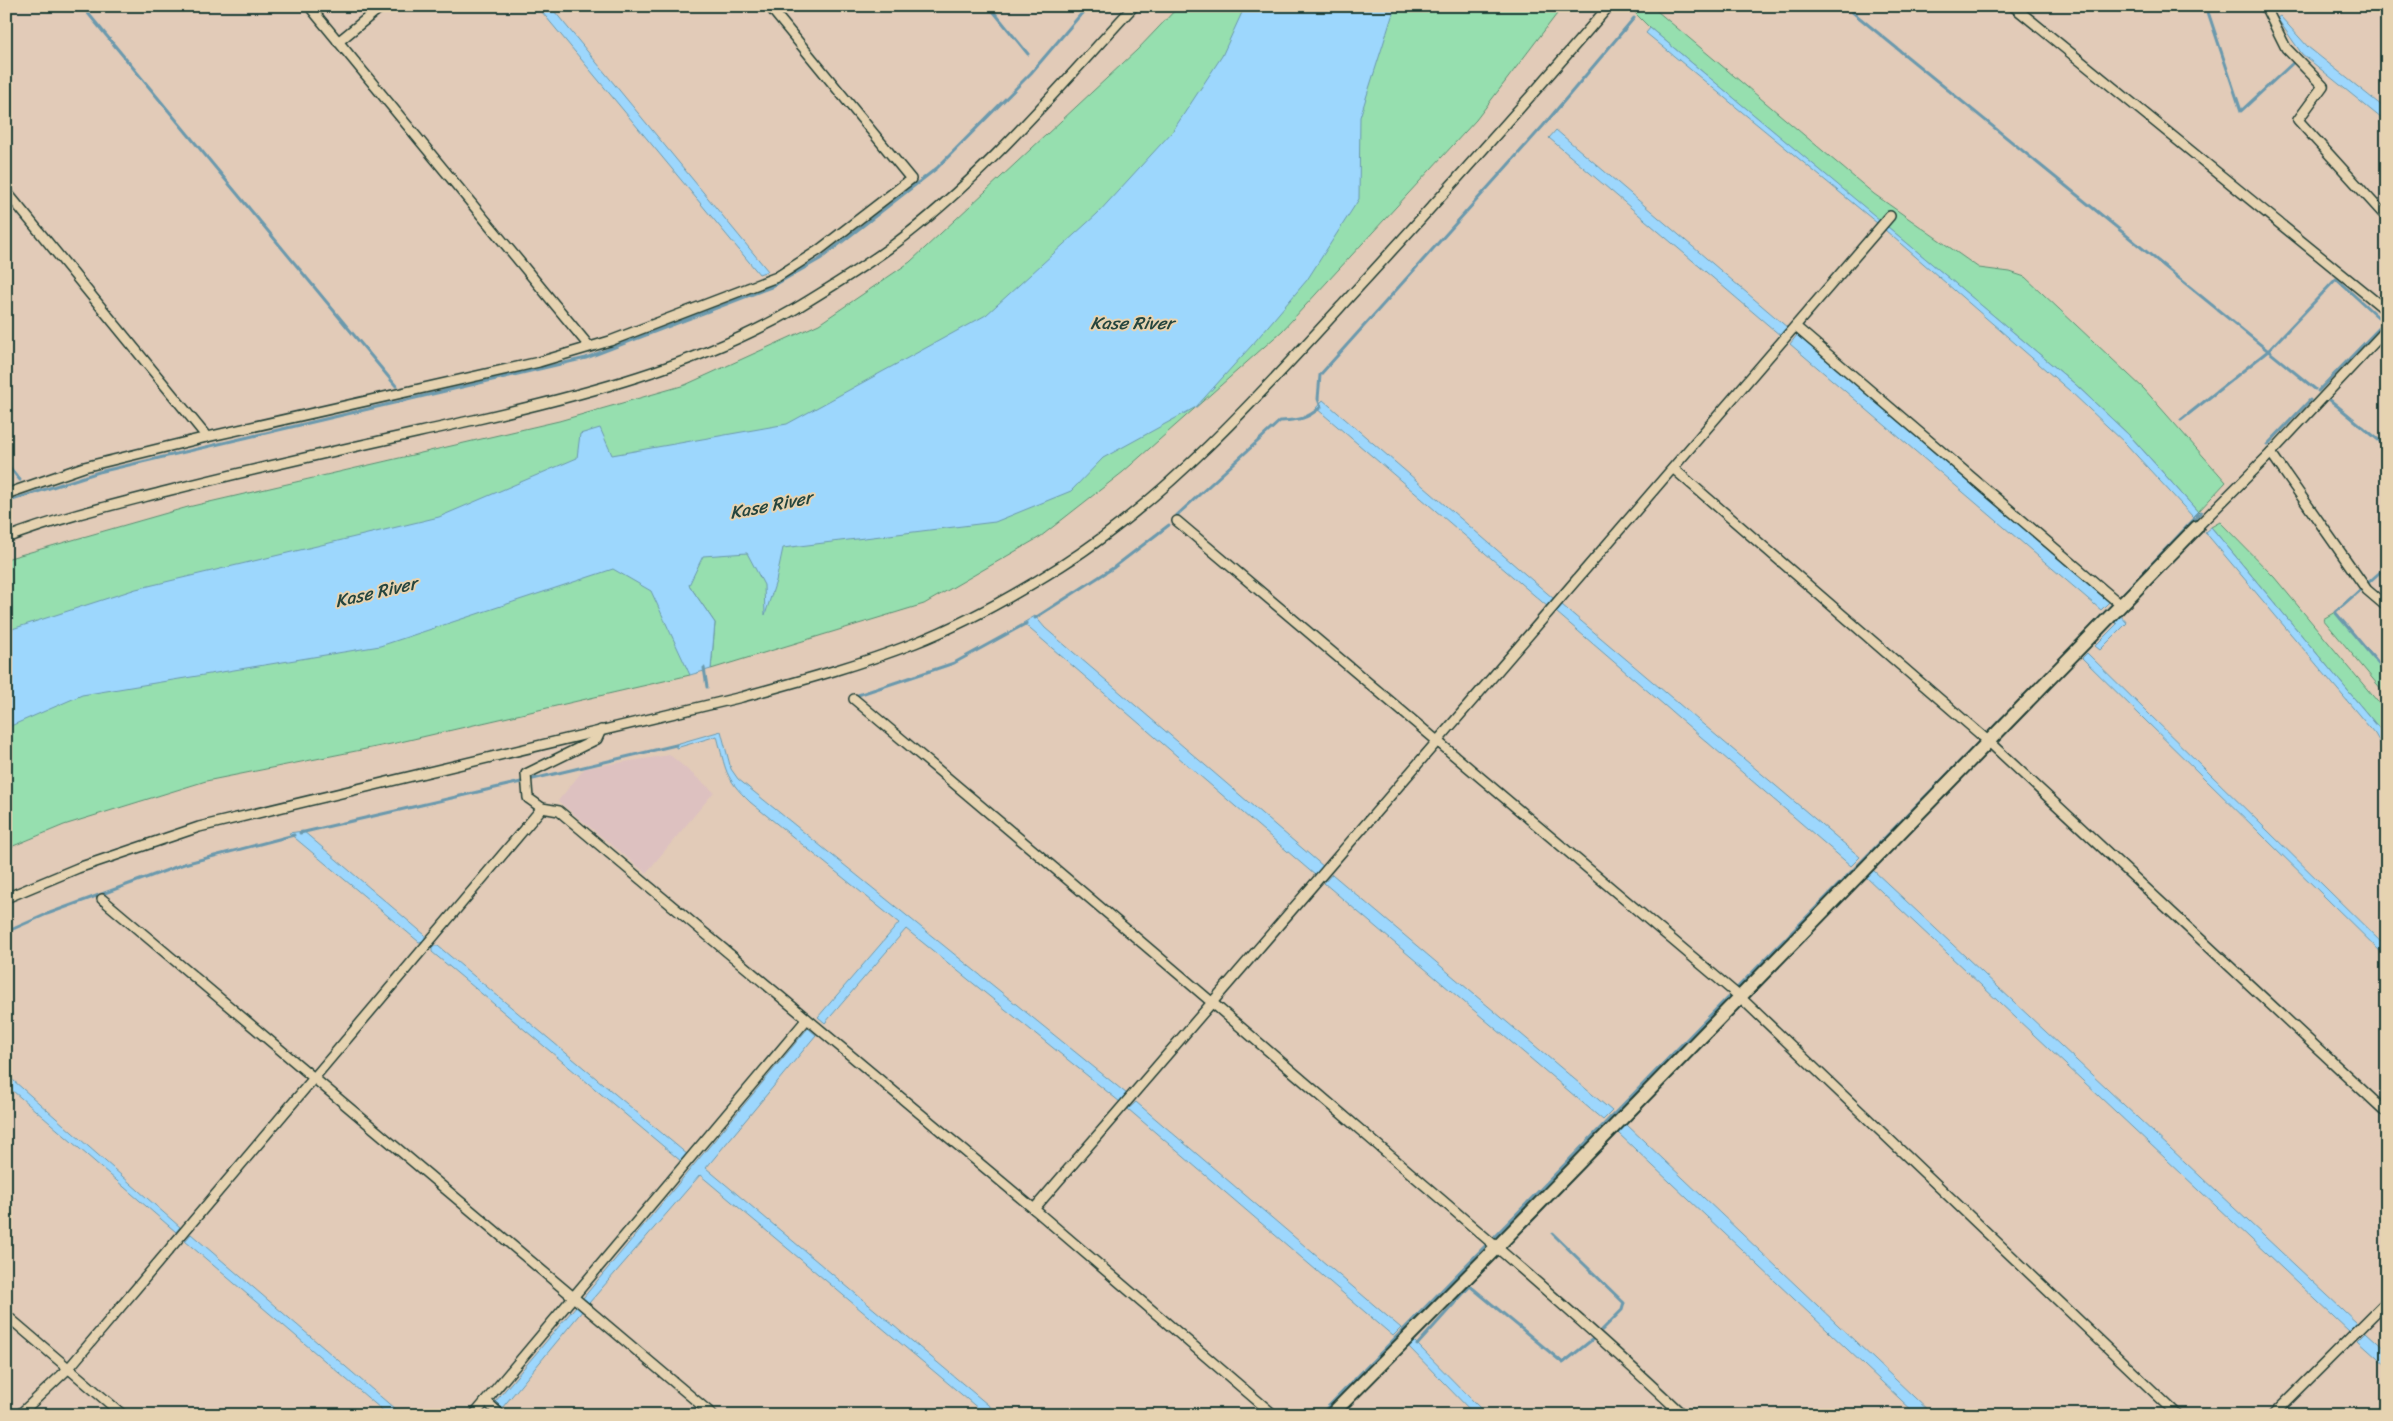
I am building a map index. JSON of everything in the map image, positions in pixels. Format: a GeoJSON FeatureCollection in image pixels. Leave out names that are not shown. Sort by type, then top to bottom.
{"type":"FeatureCollection","features":[{"type":"Feature","properties":{"kind":"street"},"geometry":{"type":"LineString","coordinates":[[308,6],[588,346]]}},
{"type":"Feature","properties":{"kind":"street"},"geometry":{"type":"LineString","coordinates":[[338,42],[382,6]]}},
{"type":"Feature","properties":{"kind":"street"},"geometry":{"type":"LineString","coordinates":[[6,494],[84,467],[207,437],[539,362],[610,341],[777,277],[819,250],[911,179],[769,6]]}},
{"type":"Feature","properties":{"kind":"street"},"geometry":{"type":"LineString","coordinates":[[6,538],[108,506],[227,476],[544,404],[614,384],[724,343],[792,311],[846,278],[900,239],[942,204],[1000,150],[1134,6]]}},
{"type":"Feature","properties":{"kind":"street"},"geometry":{"type":"LineString","coordinates":[[6,898],[78,868],[199,827],[742,697],[821,675],[918,642],[967,620],[1006,599],[1062,566],[1108,533],[1185,466],[1307,344],[1492,142],[1609,6]]}},
{"type":"Feature","properties":{"kind":"street"},"geometry":{"type":"LineString","coordinates":[[2013,6],[2387,311]]}},
{"type":"Feature","properties":{"kind":"street"},"geometry":{"type":"LineString","coordinates":[[2265,6],[2286,48],[2323,86],[2298,120],[2387,218]]}},
{"type":"Feature","properties":{"kind":"street"},"geometry":{"type":"LineString","coordinates":[[6,191],[207,437]]}},
{"type":"Feature","properties":{"kind":"street"},"geometry":{"type":"LineString","coordinates":[[1034,1209],[1674,469],[1890,216]]}},
{"type":"Feature","properties":{"kind":"street"},"geometry":{"type":"LineString","coordinates":[[1796,327],[2121,605]]}},
{"type":"Feature","properties":{"kind":"street"},"geometry":{"type":"LineString","coordinates":[[1331,1415],[2271,453],[2387,329]]}},
{"type":"Feature","properties":{"kind":"street"},"geometry":{"type":"LineString","coordinates":[[2271,453],[2367,590],[2387,607]]}},
{"type":"Feature","properties":{"kind":"street"},"geometry":{"type":"LineString","coordinates":[[1674,469],[1988,741],[2387,1113]]}},
{"type":"Feature","properties":{"kind":"street"},"geometry":{"type":"LineString","coordinates":[[1177,521],[1740,997],[2178,1415]]}},
{"type":"Feature","properties":{"kind":"street"},"geometry":{"type":"LineString","coordinates":[[854,699],[1497,1247],[1609,1346],[1683,1415]]}},
{"type":"Feature","properties":{"kind":"street"},"geometry":{"type":"LineString","coordinates":[[601,730],[597,740],[526,774],[528,798],[542,808],[559,811],[1034,1209],[1274,1415]]}},
{"type":"Feature","properties":{"kind":"street"},"geometry":{"type":"LineString","coordinates":[[19,1415],[69,1368],[542,808]]}},
{"type":"Feature","properties":{"kind":"street"},"geometry":{"type":"LineString","coordinates":[[102,899],[713,1415]]}},
{"type":"Feature","properties":{"kind":"street"},"geometry":{"type":"LineString","coordinates":[[474,1415],[807,1020]]}},
{"type":"Feature","properties":{"kind":"street"},"geometry":{"type":"LineString","coordinates":[[2273,1415],[2387,1301]]}},
{"type":"Feature","properties":{"kind":"street"},"geometry":{"type":"LineString","coordinates":[[6,1315],[123,1415]]}},
{"type":"Feature","properties":{"kind":"street"},"geometry":{"type":"LineString","coordinates":[[486,1401],[501,1415]]}},
{"type":"Feature","properties":{"kind":"shaded area"},"geometry":{"type":"Polygon","coordinates":[[[670,755],[714,792],[646,873],[558,801],[585,768],[670,755]]]}},
{"type":"Feature","properties":{"kind":"green space"},"geometry":{"type":"Polygon","coordinates":[[[1179,6],[1270,6],[1112,345],[586,476],[6,645],[6,559],[188,507],[559,421],[685,385],[819,324],[910,262],[1137,50],[1179,6]]]}},
{"type":"Feature","properties":{"kind":"green space"},"geometry":{"type":"Polygon","coordinates":[[[1363,6],[1563,6],[1476,120],[1282,331],[1123,472],[1040,537],[924,604],[711,669],[715,623],[689,585],[690,546],[775,537],[1363,6]]]}},
{"type":"Feature","properties":{"kind":"green space"},"geometry":{"type":"Polygon","coordinates":[[[1651,6],[1874,194],[1979,268],[2010,272],[2025,277],[2144,389],[2226,482],[2198,512],[2131,437],[2075,384],[1650,28],[1629,7],[1651,6]]]}},
{"type":"Feature","properties":{"kind":"green space"},"geometry":{"type":"Polygon","coordinates":[[[2220,522],[2274,577],[2387,713],[2387,741],[2379,728],[2211,527],[2220,522]]]}},
{"type":"Feature","properties":{"kind":"green space"},"geometry":{"type":"Polygon","coordinates":[[[627,555],[654,579],[688,651],[690,675],[396,743],[206,781],[64,825],[6,849],[6,717],[92,683],[627,555]]]}},
{"type":"Feature","properties":{"kind":"green space"},"geometry":{"type":"Polygon","coordinates":[[[2335,612],[2387,674],[2387,696],[2323,619],[2335,612]]]}},
{"type":"Feature","properties":{"kind":"water"},"geometry":{"type":"Polygon","coordinates":[[[537,6],[550,6],[768,271],[759,274],[537,6]]]}},
{"type":"Feature","properties":{"kind":"water","name":"Kase River"},"geometry":{"type":"Polygon","coordinates":[[[1245,6],[1397,6],[1394,10],[1360,117],[1359,199],[1307,280],[1196,407],[1103,458],[1071,491],[995,522],[783,548],[776,581],[765,615],[764,585],[747,553],[703,556],[689,585],[715,623],[711,669],[690,675],[651,591],[613,569],[380,646],[82,695],[6,728],[6,631],[136,589],[439,517],[577,458],[580,434],[600,428],[612,455],[787,424],[986,315],[1097,214],[1172,132],[1222,56],[1245,6]]]}},
{"type":"Feature","properties":{"kind":"water"},"geometry":{"type":"Polygon","coordinates":[[[2280,16],[2308,47],[2387,110],[2387,123],[2302,54],[2277,18],[2280,16]]]}},
{"type":"Feature","properties":{"kind":"water"},"geometry":{"type":"Polygon","coordinates":[[[1650,28],[1880,220],[1877,223],[1646,33],[1650,28]]]}},
{"type":"Feature","properties":{"kind":"water"},"geometry":{"type":"Polygon","coordinates":[[[1556,130],[1788,328],[1781,336],[1549,138],[1556,130]]]}},
{"type":"Feature","properties":{"kind":"water"},"geometry":{"type":"Polygon","coordinates":[[[1888,227],[2075,384],[2131,437],[2198,512],[2193,517],[2126,444],[2070,391],[1885,230],[1888,227]]]}},
{"type":"Feature","properties":{"kind":"water"},"geometry":{"type":"Polygon","coordinates":[[[1797,335],[2109,602],[2101,610],[1790,344],[1797,335]]]}},
{"type":"Feature","properties":{"kind":"water"},"geometry":{"type":"Polygon","coordinates":[[[1323,400],[1554,599],[1548,607],[1316,408],[1323,400]]]}},
{"type":"Feature","properties":{"kind":"water"},"geometry":{"type":"Polygon","coordinates":[[[2211,527],[2379,728],[2387,741],[2387,755],[2375,734],[2205,532],[2211,527]]]}},
{"type":"Feature","properties":{"kind":"water"},"geometry":{"type":"Polygon","coordinates":[[[1562,605],[1860,857],[1851,866],[1556,612],[1562,605]]]}},
{"type":"Feature","properties":{"kind":"water"},"geometry":{"type":"Polygon","coordinates":[[[2120,615],[2127,623],[2100,650],[2095,646],[2117,624],[2114,621],[2120,615]]]}},
{"type":"Feature","properties":{"kind":"water"},"geometry":{"type":"Polygon","coordinates":[[[1035,616],[1045,628],[1324,867],[1316,876],[1023,623],[1035,616]]]}},
{"type":"Feature","properties":{"kind":"water"},"geometry":{"type":"Polygon","coordinates":[[[2087,653],[2387,948],[2387,958],[2082,658],[2087,653]]]}},
{"type":"Feature","properties":{"kind":"water"},"geometry":{"type":"Polygon","coordinates":[[[721,731],[731,769],[738,779],[1127,1094],[1120,1102],[906,929],[825,1023],[818,1017],[899,923],[741,793],[727,772],[717,736],[676,748],[676,744],[721,731]]]}},
{"type":"Feature","properties":{"kind":"water"},"geometry":{"type":"Polygon","coordinates":[[[303,831],[425,935],[425,941],[419,942],[289,833],[303,831]]]}},
{"type":"Feature","properties":{"kind":"water"},"geometry":{"type":"Polygon","coordinates":[[[1873,870],[2358,1324],[2350,1332],[1866,877],[1873,870]]]}},
{"type":"Feature","properties":{"kind":"water"},"geometry":{"type":"Polygon","coordinates":[[[1332,874],[1612,1111],[1603,1120],[1324,883],[1332,874]]]}},
{"type":"Feature","properties":{"kind":"water"},"geometry":{"type":"Polygon","coordinates":[[[432,946],[438,946],[688,1155],[682,1162],[432,952],[432,946]]]}},
{"type":"Feature","properties":{"kind":"water"},"geometry":{"type":"Polygon","coordinates":[[[808,1028],[816,1035],[706,1168],[1000,1415],[986,1415],[700,1175],[589,1303],[583,1298],[808,1028]]]}},
{"type":"Feature","properties":{"kind":"water"},"geometry":{"type":"Polygon","coordinates":[[[6,1074],[180,1227],[176,1232],[6,1085],[6,1074]]]}},
{"type":"Feature","properties":{"kind":"water"},"geometry":{"type":"Polygon","coordinates":[[[1136,1102],[1401,1328],[1393,1336],[1128,1109],[1136,1102]]]}},
{"type":"Feature","properties":{"kind":"water"},"geometry":{"type":"Polygon","coordinates":[[[1626,1124],[1933,1415],[1917,1415],[1618,1133],[1626,1124]]]}},
{"type":"Feature","properties":{"kind":"water"},"geometry":{"type":"Polygon","coordinates":[[[191,1234],[402,1415],[388,1415],[185,1241],[191,1234]]]}},
{"type":"Feature","properties":{"kind":"water"},"geometry":{"type":"Polygon","coordinates":[[[577,1305],[583,1310],[502,1408],[495,1402],[577,1305]]]}},
{"type":"Feature","properties":{"kind":"water"},"geometry":{"type":"Polygon","coordinates":[[[2366,1332],[2387,1351],[2387,1366],[2358,1340],[2366,1332]]]}},
{"type":"Feature","properties":{"kind":"water"},"geometry":{"type":"Polygon","coordinates":[[[1414,1341],[1487,1415],[1475,1415],[1408,1346],[1414,1341]]]}},
{"type":"Feature","properties":{"kind":"waterway"},"geometry":{"type":"LineString","coordinates":[[82,6],[396,386]]}},
{"type":"Feature","properties":{"kind":"waterway"},"geometry":{"type":"LineString","coordinates":[[989,6],[1028,54]]}},
{"type":"Feature","properties":{"kind":"waterway"},"geometry":{"type":"LineString","coordinates":[[6,502],[99,472],[586,358],[771,287],[820,259],[937,168],[1031,73],[1088,6]]}},
{"type":"Feature","properties":{"kind":"waterway"},"geometry":{"type":"LineString","coordinates":[[1845,6],[2315,389]]}},
{"type":"Feature","properties":{"kind":"waterway"},"geometry":{"type":"LineString","coordinates":[[2206,6],[2241,111],[2294,62]]}},
{"type":"Feature","properties":{"kind":"waterway"},"geometry":{"type":"LineString","coordinates":[[1177,515],[1280,421],[1311,415],[1321,407],[1318,399],[1320,375],[1543,126],[1634,18]]}},
{"type":"Feature","properties":{"kind":"waterway"},"geometry":{"type":"LineString","coordinates":[[2181,420],[2268,351],[2336,279],[2379,318],[2382,314]]}},
{"type":"Feature","properties":{"kind":"waterway"},"geometry":{"type":"LineString","coordinates":[[2318,391],[2387,320]]}},
{"type":"Feature","properties":{"kind":"waterway"},"geometry":{"type":"LineString","coordinates":[[2267,445],[2310,400]]}},
{"type":"Feature","properties":{"kind":"waterway"},"geometry":{"type":"LineString","coordinates":[[2330,400],[2387,447]]}},
{"type":"Feature","properties":{"kind":"waterway"},"geometry":{"type":"LineString","coordinates":[[6,463],[20,480]]}},
{"type":"Feature","properties":{"kind":"waterway"},"geometry":{"type":"LineString","coordinates":[[2122,595],[2201,512]]}},
{"type":"Feature","properties":{"kind":"waterway"},"geometry":{"type":"LineString","coordinates":[[1035,618],[1113,568],[1169,525]]}},
{"type":"Feature","properties":{"kind":"waterway"},"geometry":{"type":"LineString","coordinates":[[2369,582],[2387,566]]}},
{"type":"Feature","properties":{"kind":"waterway"},"geometry":{"type":"LineString","coordinates":[[2361,589],[2335,612],[2387,674]]}},
{"type":"Feature","properties":{"kind":"waterway"},"geometry":{"type":"LineString","coordinates":[[2092,626],[2114,603]]}},
{"type":"Feature","properties":{"kind":"waterway"},"geometry":{"type":"LineString","coordinates":[[858,695],[954,663],[1027,623]]}},
{"type":"Feature","properties":{"kind":"waterway"},"geometry":{"type":"LineString","coordinates":[[704,668],[707,687]]}},
{"type":"Feature","properties":{"kind":"waterway"},"geometry":{"type":"LineString","coordinates":[[1987,734],[2002,718]]}},
{"type":"Feature","properties":{"kind":"waterway"},"geometry":{"type":"LineString","coordinates":[[1737,988],[1980,741]]}},
{"type":"Feature","properties":{"kind":"waterway"},"geometry":{"type":"LineString","coordinates":[[533,779],[676,745]]}},
{"type":"Feature","properties":{"kind":"waterway"},"geometry":{"type":"LineString","coordinates":[[300,833],[521,782]]}},
{"type":"Feature","properties":{"kind":"waterway"},"geometry":{"type":"LineString","coordinates":[[6,932],[47,914],[184,864],[294,835]]}},
{"type":"Feature","properties":{"kind":"waterway"},"geometry":{"type":"LineString","coordinates":[[1495,1236],[1731,994]]}},
{"type":"Feature","properties":{"kind":"waterway"},"geometry":{"type":"LineString","coordinates":[[1553,1234],[1624,1303],[1622,1310],[1602,1330]]}},
{"type":"Feature","properties":{"kind":"waterway"},"geometry":{"type":"LineString","coordinates":[[1320,1415],[1488,1243]]}},
{"type":"Feature","properties":{"kind":"waterway"},"geometry":{"type":"LineString","coordinates":[[1417,1345],[1470,1286],[1563,1363],[1593,1339]]}}]}
